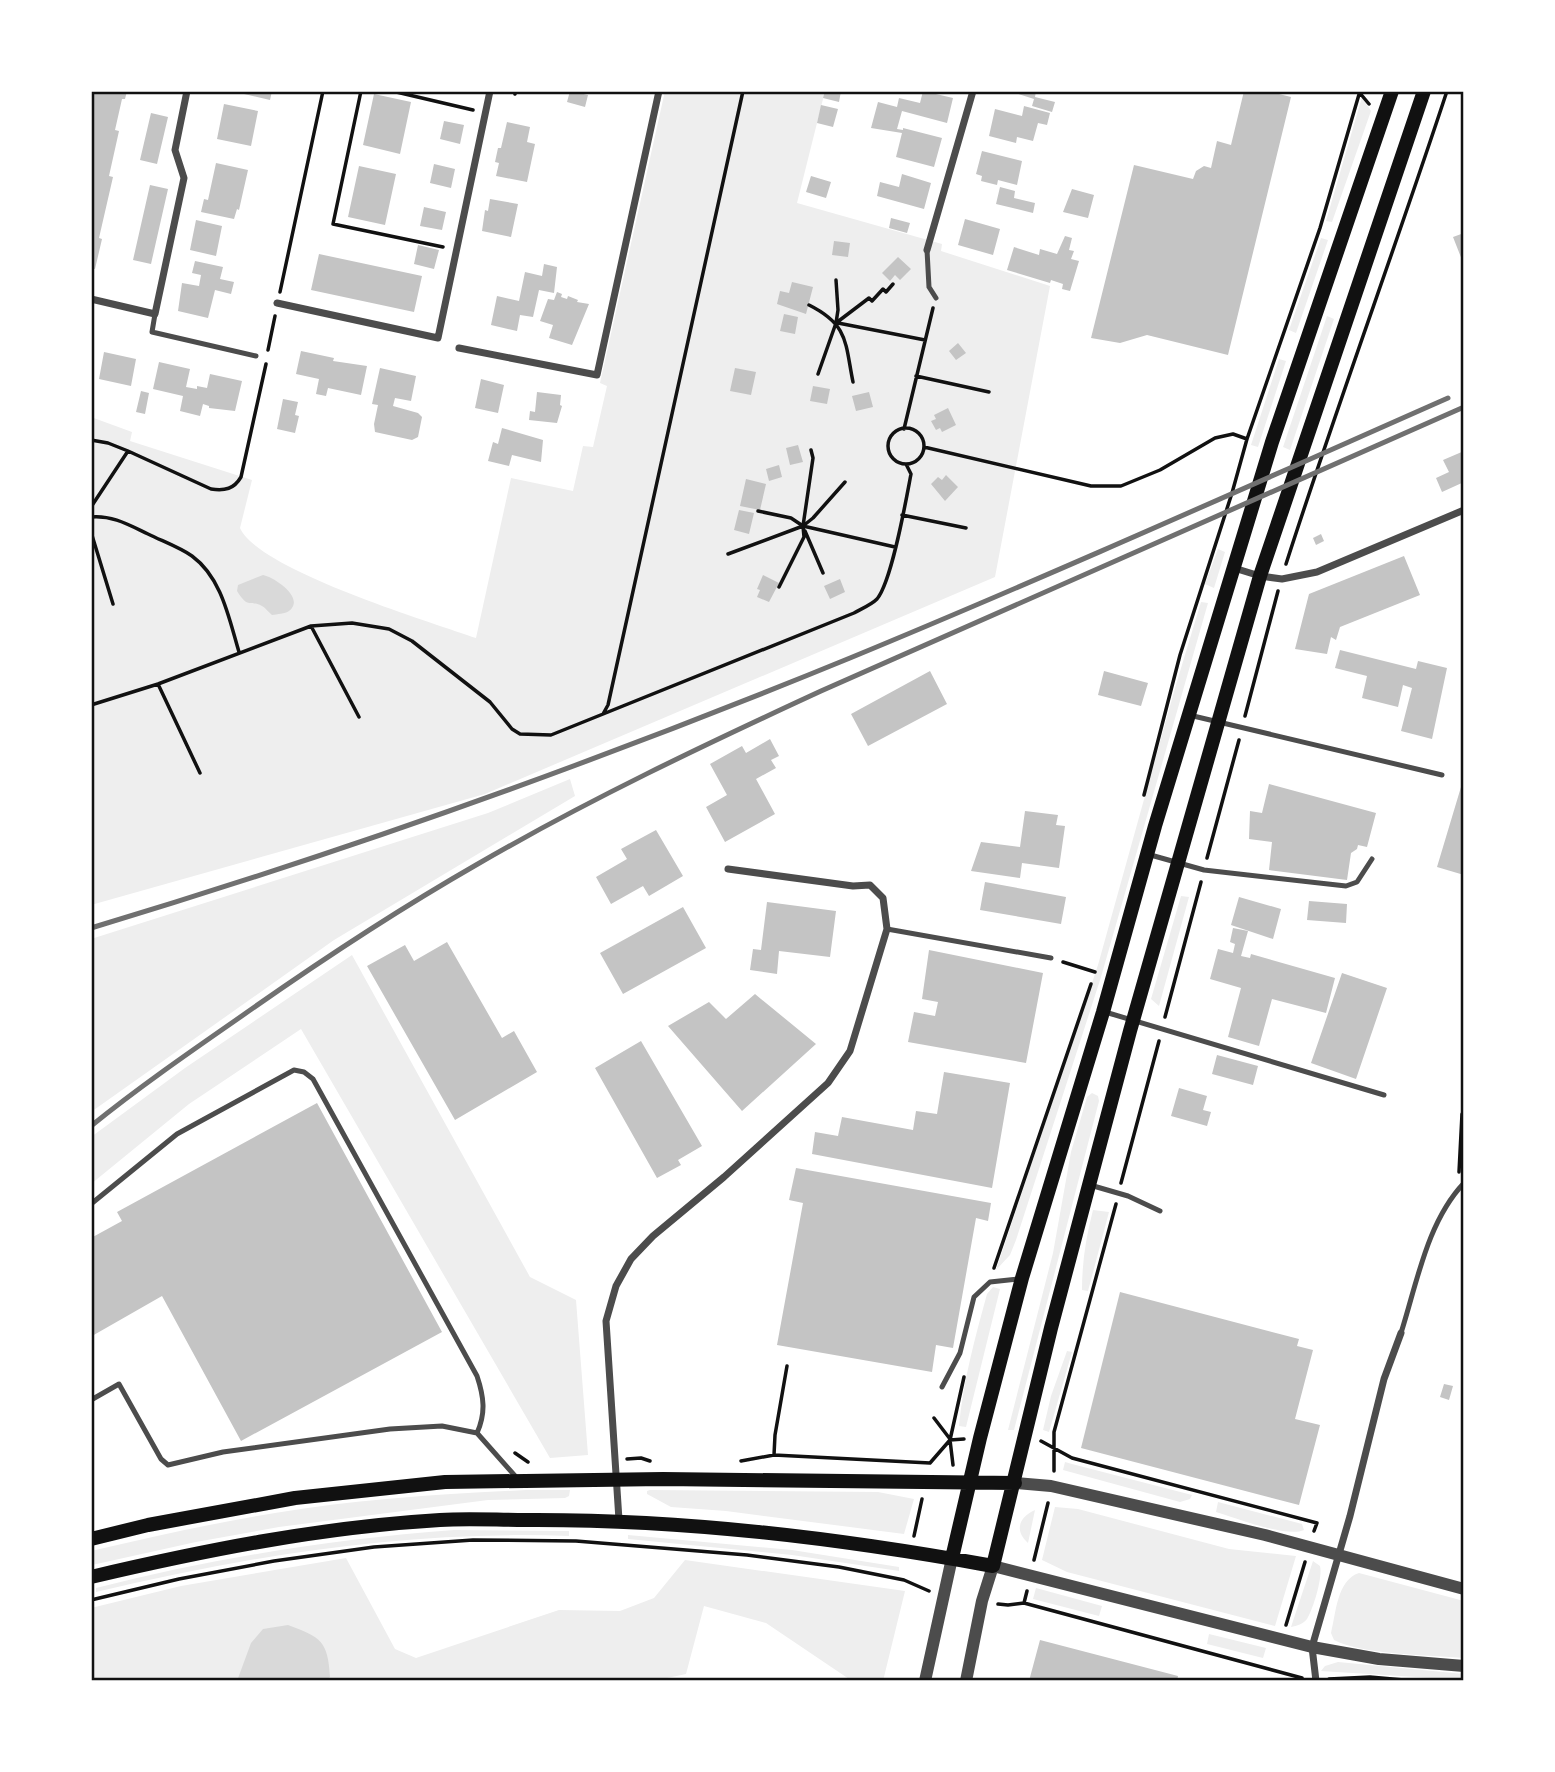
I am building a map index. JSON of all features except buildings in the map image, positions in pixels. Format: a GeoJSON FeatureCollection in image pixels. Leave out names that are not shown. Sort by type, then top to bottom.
{"type":"FeatureCollection","features":[{"type":"Feature","properties":{"kind":"main road"},"geometry":{"type":"LineString","coordinates":[[952,1558],[1022,1278],[1103,1012],[1147,854],[1272,442],[1392,91]]}},
{"type":"Feature","properties":{"kind":"main road"},"geometry":{"type":"LineString","coordinates":[[91,1577],[254,1543],[322,1532],[443,1520],[619,1520],[790,1534],[993,1566],[1051,1328],[1134,1021],[1261,576],[1424,91]]}},
{"type":"Feature","properties":{"kind":"main road"},"geometry":{"type":"LineString","coordinates":[[91,1539],[160,1522],[295,1497],[445,1482],[617,1479],[1015,1483]]}},
{"type":"Feature","properties":{"kind":"street"},"geometry":{"type":"LineString","coordinates":[[91,299],[155,314],[184,178],[175,150],[187,91]]}},
{"type":"Feature","properties":{"kind":"street"},"geometry":{"type":"LineString","coordinates":[[277,303],[438,338],[490,91]]}},
{"type":"Feature","properties":{"kind":"street"},"geometry":{"type":"LineString","coordinates":[[459,348],[597,375],[659,91]]}},
{"type":"Feature","properties":{"kind":"street"},"geometry":{"type":"LineString","coordinates":[[927,250],[973,91]]}},
{"type":"Feature","properties":{"kind":"street"},"geometry":{"type":"LineString","coordinates":[[1234,568],[1282,579],[1317,572],[1464,510]]}},
{"type":"Feature","properties":{"kind":"street"},"geometry":{"type":"LineString","coordinates":[[619,1520],[606,1321],[616,1286],[631,1259],[653,1236],[724,1177],[828,1083],[850,1051],[887,929],[883,898],[870,886],[728,869]]}},
{"type":"Feature","properties":{"kind":"street"},"geometry":{"type":"LineString","coordinates":[[1318,1680],[1312,1647],[1339,1555],[1384,1379],[1401,1333]]}},
{"type":"Feature","properties":{"kind":"street"},"geometry":{"type":"LineString","coordinates":[[1015,1483],[1051,1486],[1339,1555],[1464,1589]]}},
{"type":"Feature","properties":{"kind":"street"},"geometry":{"type":"LineString","coordinates":[[925,1681],[952,1558]]}},
{"type":"Feature","properties":{"kind":"street"},"geometry":{"type":"LineString","coordinates":[[966,1681],[982,1601],[993,1566],[1312,1647],[1379,1659],[1464,1666]]}},
{"type":"Feature","properties":{"kind":"lane"},"geometry":{"type":"LineString","coordinates":[[927,250],[929,287],[936,298]]}},
{"type":"Feature","properties":{"kind":"lane"},"geometry":{"type":"LineString","coordinates":[[155,314],[152,332],[256,356]]}},
{"type":"Feature","properties":{"kind":"lane"},"geometry":{"type":"LineString","coordinates":[[1189,715],[1442,775]]}},
{"type":"Feature","properties":{"kind":"lane"},"geometry":{"type":"LineString","coordinates":[[1147,854],[1204,870],[1346,886],[1357,882],[1372,859]]}},
{"type":"Feature","properties":{"kind":"lane"},"geometry":{"type":"LineString","coordinates":[[887,929],[1051,958]]}},
{"type":"Feature","properties":{"kind":"lane"},"geometry":{"type":"LineString","coordinates":[[1103,1012],[1384,1095]]}},
{"type":"Feature","properties":{"kind":"lane"},"geometry":{"type":"LineString","coordinates":[[91,1204],[177,1134],[293,1070],[303,1072],[313,1079],[477,1376],[484,1396],[484,1409],[483,1420],[477,1433]]}},
{"type":"Feature","properties":{"kind":"lane"},"geometry":{"type":"LineString","coordinates":[[1401,1333],[1431,1237],[1447,1206],[1464,1183]]}},
{"type":"Feature","properties":{"kind":"lane"},"geometry":{"type":"LineString","coordinates":[[1090,1185],[1128,1196],[1160,1211]]}},
{"type":"Feature","properties":{"kind":"lane"},"geometry":{"type":"LineString","coordinates":[[942,1387],[960,1353],[974,1297],[990,1282],[1022,1278]]}},
{"type":"Feature","properties":{"kind":"lane"},"geometry":{"type":"LineString","coordinates":[[91,1400],[119,1384],[161,1459],[168,1465],[223,1452],[390,1429],[442,1426],[477,1433],[518,1479]]}},
{"type":"Feature","properties":{"kind":"path"},"geometry":{"type":"LineString","coordinates":[[91,440],[128,451],[211,489],[226,490],[238,483],[242,477],[323,91]]}},
{"type":"Feature","properties":{"kind":"path"},"geometry":{"type":"LineString","coordinates":[[361,91],[333,224],[443,247]]}},
{"type":"Feature","properties":{"kind":"path"},"geometry":{"type":"LineString","coordinates":[[392,91],[486,112]]}},
{"type":"Feature","properties":{"kind":"path"},"geometry":{"type":"LineString","coordinates":[[603,714],[608,705],[743,91]]}},
{"type":"Feature","properties":{"kind":"path"},"geometry":{"type":"LineString","coordinates":[[1144,797],[1180,655],[1247,439],[1320,228],[1360,91]]}},
{"type":"Feature","properties":{"kind":"path"},"geometry":{"type":"LineString","coordinates":[[1387,271],[1447,91]]}},
{"type":"Feature","properties":{"kind":"path"},"geometry":{"type":"LineString","coordinates":[[818,374],[836,323],[836,280]]}},
{"type":"Feature","properties":{"kind":"path"},"geometry":{"type":"LineString","coordinates":[[836,323],[869,298],[872,301],[883,289],[886,292],[893,284]]}},
{"type":"Feature","properties":{"kind":"path"},"geometry":{"type":"LineString","coordinates":[[904,429],[936,298]]}},
{"type":"Feature","properties":{"kind":"path"},"geometry":{"type":"LineString","coordinates":[[810,305],[826,314],[843,334],[853,382]]}},
{"type":"Feature","properties":{"kind":"path"},"geometry":{"type":"LineString","coordinates":[[836,323],[925,340]]}},
{"type":"Feature","properties":{"kind":"path"},"geometry":{"type":"LineString","coordinates":[[916,376],[989,392]]}},
{"type":"Feature","properties":{"kind":"path"},"geometry":{"type":"LineString","coordinates":[[91,705],[158,684],[312,626],[352,623],[389,629],[436,658],[490,702],[512,730],[520,734],[551,735],[854,613],[874,602],[879,596],[895,547],[911,474],[906,464],[892,458],[888,446],[894,433],[904,429],[917,433],[923,439],[924,447],[917,460],[906,464]]}},
{"type":"Feature","properties":{"kind":"path"},"geometry":{"type":"LineString","coordinates":[[924,447],[1091,486],[1107,487],[1121,486],[1160,470],[1215,438],[1233,434],[1247,439]]}},
{"type":"Feature","properties":{"kind":"path"},"geometry":{"type":"LineString","coordinates":[[779,587],[804,537],[803,526],[813,458],[811,450]]}},
{"type":"Feature","properties":{"kind":"path"},"geometry":{"type":"LineString","coordinates":[[91,507],[128,451]]}},
{"type":"Feature","properties":{"kind":"path"},"geometry":{"type":"LineString","coordinates":[[728,554],[803,526],[845,482]]}},
{"type":"Feature","properties":{"kind":"path"},"geometry":{"type":"LineString","coordinates":[[758,511],[791,518],[803,526],[895,547]]}},
{"type":"Feature","properties":{"kind":"path"},"geometry":{"type":"LineString","coordinates":[[902,515],[966,528]]}},
{"type":"Feature","properties":{"kind":"path"},"geometry":{"type":"LineString","coordinates":[[91,517],[117,519],[189,554],[199,562],[218,587],[239,652]]}},
{"type":"Feature","properties":{"kind":"path"},"geometry":{"type":"LineString","coordinates":[[803,526],[823,573]]}},
{"type":"Feature","properties":{"kind":"path"},"geometry":{"type":"LineString","coordinates":[[91,532],[113,604]]}},
{"type":"Feature","properties":{"kind":"path"},"geometry":{"type":"LineString","coordinates":[[312,626],[359,717]]}},
{"type":"Feature","properties":{"kind":"path"},"geometry":{"type":"LineString","coordinates":[[158,684],[200,773]]}},
{"type":"Feature","properties":{"kind":"path"},"geometry":{"type":"LineString","coordinates":[[1002,1246],[1095,972],[1051,958]]}},
{"type":"Feature","properties":{"kind":"path"},"geometry":{"type":"LineString","coordinates":[[1459,1189],[1462,1114]]}},
{"type":"Feature","properties":{"kind":"path"},"geometry":{"type":"LineString","coordinates":[[774,1455],[787,1366]]}},
{"type":"Feature","properties":{"kind":"path"},"geometry":{"type":"LineString","coordinates":[[910,1553],[930,1462],[950,1440],[934,1419]]}},
{"type":"Feature","properties":{"kind":"path"},"geometry":{"type":"LineString","coordinates":[[488,1443],[500,1443],[526,1462],[538,1462]]}},
{"type":"Feature","properties":{"kind":"path"},"geometry":{"type":"LineString","coordinates":[[1024,1603],[1051,1486],[1056,1459],[1055,1448]]}},
{"type":"Feature","properties":{"kind":"path"},"geometry":{"type":"LineString","coordinates":[[732,1463],[774,1455],[930,1462]]}},
{"type":"Feature","properties":{"kind":"path"},"geometry":{"type":"LineString","coordinates":[[615,1460],[641,1458],[658,1463]]}},
{"type":"Feature","properties":{"kind":"path"},"geometry":{"type":"LineString","coordinates":[[91,1600],[179,1579],[274,1562],[374,1547],[473,1540],[576,1541],[747,1555],[839,1567],[904,1580],[931,1592],[943,1594]]}},
{"type":"Feature","properties":{"kind":"path"},"geometry":{"type":"LineString","coordinates":[[982,1601],[1008,1605],[1024,1603],[1303,1678]]}},
{"type":"Feature","properties":{"kind":"path"},"geometry":{"type":"LineString","coordinates":[[1318,1680],[1356,1677],[1415,1681]]}},
{"type":"Feature","properties":{"kind":"shaded area"},"geometry":{"type":"Polygon","coordinates":[[[665,91],[825,91],[797,203],[942,244],[941,251],[1050,286],[995,577],[485,794],[91,905],[91,417],[132,432],[130,441],[252,480],[240,528],[254,544],[278,561],[385,607],[476,638],[511,478],[573,491],[583,446],[593,447],[607,386],[600,383],[665,91]]]}},
{"type":"Feature","properties":{"kind":"shaded area"},"geometry":{"type":"Polygon","coordinates":[[[1362,97],[1371,111],[1332,222],[1326,221],[1362,97]]]}},
{"type":"Feature","properties":{"kind":"shaded area"},"geometry":{"type":"Polygon","coordinates":[[[1321,238],[1328,240],[1296,333],[1289,330],[1321,238]]]}},
{"type":"Feature","properties":{"kind":"shaded area"},"geometry":{"type":"Polygon","coordinates":[[[1327,316],[1334,319],[1290,450],[1283,447],[1327,316]]]}},
{"type":"Feature","properties":{"kind":"shaded area"},"geometry":{"type":"Polygon","coordinates":[[[1279,359],[1286,361],[1258,447],[1251,445],[1279,359]]]}},
{"type":"Feature","properties":{"kind":"shaded area"},"geometry":{"type":"Polygon","coordinates":[[[1218,549],[1225,552],[1214,588],[1205,584],[1218,549]]]}},
{"type":"Feature","properties":{"kind":"shaded area"},"geometry":{"type":"Polygon","coordinates":[[[263,575],[281,584],[291,594],[294,600],[289,611],[272,615],[262,606],[247,602],[241,597],[237,591],[238,585],[263,575]]]}},
{"type":"Feature","properties":{"kind":"shaded area"},"geometry":{"type":"Polygon","coordinates":[[[1201,602],[1208,603],[1101,977],[1016,1240],[1010,1255],[996,1270],[1098,965],[1201,602]]]}},
{"type":"Feature","properties":{"kind":"shaded area"},"geometry":{"type":"Polygon","coordinates":[[[570,779],[575,796],[334,940],[91,1112],[91,939],[488,813],[570,779]]]}},
{"type":"Feature","properties":{"kind":"shaded area"},"geometry":{"type":"Polygon","coordinates":[[[1181,896],[1189,897],[1159,1006],[1151,999],[1181,896]]]}},
{"type":"Feature","properties":{"kind":"shaded area"},"geometry":{"type":"Polygon","coordinates":[[[352,955],[530,1277],[576,1300],[588,1455],[550,1458],[301,1029],[189,1104],[91,1184],[91,1137],[185,1068],[352,955]]]}},
{"type":"Feature","properties":{"kind":"shaded area"},"geometry":{"type":"Polygon","coordinates":[[[1092,1093],[1098,1096],[1099,1101],[1014,1430],[1008,1430],[1053,1253],[1071,1152],[1087,1097],[1092,1093]]]}},
{"type":"Feature","properties":{"kind":"shaded area"},"geometry":{"type":"Polygon","coordinates":[[[1093,1210],[1109,1212],[1088,1291],[1082,1290],[1083,1269],[1093,1210]]]}},
{"type":"Feature","properties":{"kind":"shaded area"},"geometry":{"type":"Polygon","coordinates":[[[993,1287],[1000,1289],[966,1427],[959,1426],[974,1343],[987,1294],[993,1287]]]}},
{"type":"Feature","properties":{"kind":"shaded area"},"geometry":{"type":"Polygon","coordinates":[[[1067,1351],[1072,1352],[1049,1432],[1043,1430],[1051,1396],[1067,1351]]]}},
{"type":"Feature","properties":{"kind":"shaded area"},"geometry":{"type":"Polygon","coordinates":[[[1065,1462],[1192,1495],[1190,1499],[1180,1502],[1063,1470],[1065,1462]]]}},
{"type":"Feature","properties":{"kind":"shaded area"},"geometry":{"type":"Polygon","coordinates":[[[526,1490],[570,1490],[569,1496],[565,1498],[488,1500],[279,1527],[92,1565],[91,1551],[252,1517],[369,1501],[526,1490]]]}},
{"type":"Feature","properties":{"kind":"shaded area"},"geometry":{"type":"Polygon","coordinates":[[[650,1490],[878,1492],[914,1499],[904,1534],[726,1511],[671,1507],[647,1494],[650,1490]]]}},
{"type":"Feature","properties":{"kind":"shaded area"},"geometry":{"type":"Polygon","coordinates":[[[1218,1502],[1302,1524],[1304,1530],[1296,1532],[1274,1529],[1216,1512],[1218,1502]]]}},
{"type":"Feature","properties":{"kind":"shaded area"},"geometry":{"type":"Polygon","coordinates":[[[1055,1507],[1078,1509],[1229,1549],[1296,1556],[1275,1626],[1067,1572],[1042,1560],[1055,1507]]]}},
{"type":"Feature","properties":{"kind":"shaded area"},"geometry":{"type":"Polygon","coordinates":[[[1035,1510],[1028,1543],[1021,1534],[1020,1525],[1025,1516],[1035,1510]]]}},
{"type":"Feature","properties":{"kind":"shaded area"},"geometry":{"type":"Polygon","coordinates":[[[454,1530],[569,1531],[569,1536],[509,1535],[390,1541],[272,1556],[96,1592],[96,1588],[140,1577],[229,1559],[319,1544],[454,1530]]]}},
{"type":"Feature","properties":{"kind":"shaded area"},"geometry":{"type":"Polygon","coordinates":[[[628,1535],[792,1550],[899,1567],[899,1571],[792,1555],[628,1539],[628,1535]]]}},
{"type":"Feature","properties":{"kind":"shaded area"},"geometry":{"type":"Polygon","coordinates":[[[346,1558],[395,1649],[416,1658],[559,1610],[620,1611],[654,1598],[685,1560],[905,1591],[883,1681],[852,1681],[766,1623],[704,1606],[686,1674],[653,1681],[91,1681],[91,1608],[181,1586],[346,1558]]]}},
{"type":"Feature","properties":{"kind":"shaded area"},"geometry":{"type":"Polygon","coordinates":[[[1313,1561],[1320,1566],[1321,1571],[1315,1601],[1307,1619],[1291,1627],[1313,1561]]]}},
{"type":"Feature","properties":{"kind":"shaded area"},"geometry":{"type":"Polygon","coordinates":[[[1359,1573],[1464,1601],[1464,1658],[1362,1649],[1334,1640],[1331,1633],[1339,1598],[1346,1583],[1359,1573]]]}},
{"type":"Feature","properties":{"kind":"shaded area"},"geometry":{"type":"Polygon","coordinates":[[[1036,1588],[1102,1606],[1099,1616],[1033,1599],[1036,1588]]]}},
{"type":"Feature","properties":{"kind":"shaded area"},"geometry":{"type":"Polygon","coordinates":[[[288,1625],[321,1642],[327,1655],[330,1677],[326,1681],[237,1681],[251,1643],[263,1629],[288,1625]]]}},
{"type":"Feature","properties":{"kind":"shaded area"},"geometry":{"type":"Polygon","coordinates":[[[1209,1634],[1266,1648],[1263,1658],[1207,1644],[1209,1634]]]}},
{"type":"Feature","properties":{"kind":"shaded area"},"geometry":{"type":"Polygon","coordinates":[[[1338,1662],[1464,1674],[1464,1680],[1321,1671],[1325,1666],[1338,1662]]]}},
{"type":"Feature","properties":{"kind":"railway"},"geometry":{"type":"LineString","coordinates":[[91,928],[378,836],[568,768],[756,696],[1000,595],[1448,398]]}},
{"type":"Feature","properties":{"kind":"railway"},"geometry":{"type":"LineString","coordinates":[[91,1126],[181,1058],[354,940],[445,883],[561,818],[821,691],[1464,407]]}}]}
